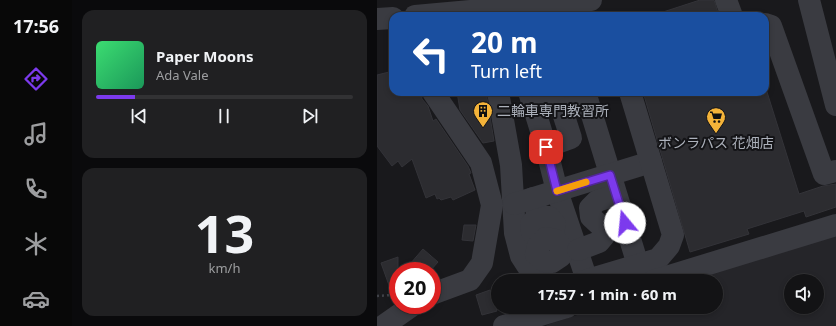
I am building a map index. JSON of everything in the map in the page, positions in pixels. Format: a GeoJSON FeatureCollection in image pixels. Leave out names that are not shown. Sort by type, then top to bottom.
{"type":"FeatureCollection","features":[{"type":"Feature","properties":{"kind":"street"},"geometry":{"type":"LineString","coordinates":[[459,12],[591,0]]}},
{"type":"Feature","properties":{"kind":"street"},"geometry":{"type":"LineString","coordinates":[[726,0],[730,12]]}},
{"type":"Feature","properties":{"kind":"street"},"geometry":{"type":"LineString","coordinates":[[809,0],[836,105]]}},
{"type":"Feature","properties":{"kind":"street"},"geometry":{"type":"LineString","coordinates":[[377,19],[389,18]]}},
{"type":"Feature","properties":{"kind":"street"},"geometry":{"type":"LineString","coordinates":[[769,25],[771,26],[824,174],[836,171]]}},
{"type":"Feature","properties":{"kind":"street"},"geometry":{"type":"LineString","coordinates":[[436,96],[481,163],[492,205],[483,263],[470,280],[441,291]]}},
{"type":"Feature","properties":{"kind":"street"},"geometry":{"type":"LineString","coordinates":[[552,274],[563,248],[556,240],[546,238],[553,232],[555,224],[549,217],[528,206],[511,165],[499,100],[531,99],[558,101],[557,96]]}},
{"type":"Feature","properties":{"kind":"street"},"geometry":{"type":"LineString","coordinates":[[608,274],[658,259],[669,246],[673,235],[631,96]]}},
{"type":"Feature","properties":{"kind":"street"},"geometry":{"type":"LineString","coordinates":[[546,147],[571,138],[562,110],[586,97],[638,265]]}},
{"type":"Feature","properties":{"kind":"street"},"geometry":{"type":"LineString","coordinates":[[531,99],[546,147],[557,191],[577,250],[583,274]]}},
{"type":"Feature","properties":{"kind":"street"},"geometry":{"type":"LineString","coordinates":[[577,250],[599,242],[604,236],[604,229],[591,217],[591,208],[613,185],[651,162]]}},
{"type":"Feature","properties":{"kind":"street"},"geometry":{"type":"LineString","coordinates":[[542,274],[532,273],[521,256],[515,233],[528,206],[557,191],[613,185]]}},
{"type":"Feature","properties":{"kind":"street"},"geometry":{"type":"LineString","coordinates":[[676,274],[836,225]]}},
{"type":"Feature","properties":{"kind":"street"},"geometry":{"type":"LineString","coordinates":[[383,326],[400,314]]}},
{"type":"Feature","properties":{"kind":"street"},"geometry":{"type":"LineString","coordinates":[[504,326],[544,314]]}},
{"type":"Feature","properties":{"kind":"path"},"geometry":{"type":"LineString","coordinates":[[377,296],[389,295]]}},
{"type":"Feature","properties":{"kind":"shaded area"},"geometry":{"type":"Polygon","coordinates":[[[836,232],[836,326],[546,325],[580,314],[723,314],[723,274],[705,274],[836,232]]]}},
{"type":"Feature","properties":{"kind":"building"},"geometry":{"type":"Polygon","coordinates":[[[700,0],[714,0],[718,12],[663,12],[700,0]]]}},
{"type":"Feature","properties":{"kind":"building"},"geometry":{"type":"Polygon","coordinates":[[[389,72],[389,96],[422,96],[422,99],[428,106],[433,121],[436,119],[468,166],[471,173],[469,174],[475,190],[453,200],[451,197],[441,200],[439,198],[437,199],[435,194],[426,198],[412,159],[402,167],[398,161],[392,166],[377,146],[377,75],[389,72]]]}},
{"type":"Feature","properties":{"kind":"building","name":"二輪車専門教習所"},"geometry":{"type":"Polygon","coordinates":[[[458,96],[487,96],[494,141],[483,143],[460,110],[458,96]]]}},
{"type":"Feature","properties":{"kind":"building","name":"ボンラパス 花畑店"},"geometry":{"type":"Polygon","coordinates":[[[644,96],[768,96],[799,194],[823,186],[836,184],[836,207],[806,217],[804,211],[747,229],[749,234],[690,252],[644,96]]]}},
{"type":"Feature","properties":{"kind":"building"},"geometry":{"type":"Polygon","coordinates":[[[464,225],[476,225],[473,241],[462,240],[464,225]]]}},
{"type":"Feature","properties":{"kind":"building"},"geometry":{"type":"Polygon","coordinates":[[[423,249],[438,262],[412,262],[423,249]]]}},
{"type":"Feature","properties":{"kind":"building"},"geometry":{"type":"Polygon","coordinates":[[[398,257],[398,262],[389,262],[389,285],[381,263],[398,257]]]}},
{"type":"Feature","properties":{"kind":"building"},"geometry":{"type":"Polygon","coordinates":[[[490,290],[491,313],[482,315],[476,295],[490,290]]]}},
{"type":"Feature","properties":{"kind":"slow traffic"},"geometry":{"type":"LineString","coordinates":[[557,191],[586,182]]}},
{"type":"Feature","properties":{"kind":"place","name":"二輪車専門教習所"},"geometry":{"type":"Point","coordinates":[483,128]}},
{"type":"Feature","properties":{"kind":"place","name":"ボンラパス 花畑店"},"geometry":{"type":"Point","coordinates":[716,134]}},
{"type":"Feature","properties":{"kind":"route"},"geometry":{"type":"LineString","coordinates":[[546,147],[557,191],[610,175],[625,223]]}}]}
